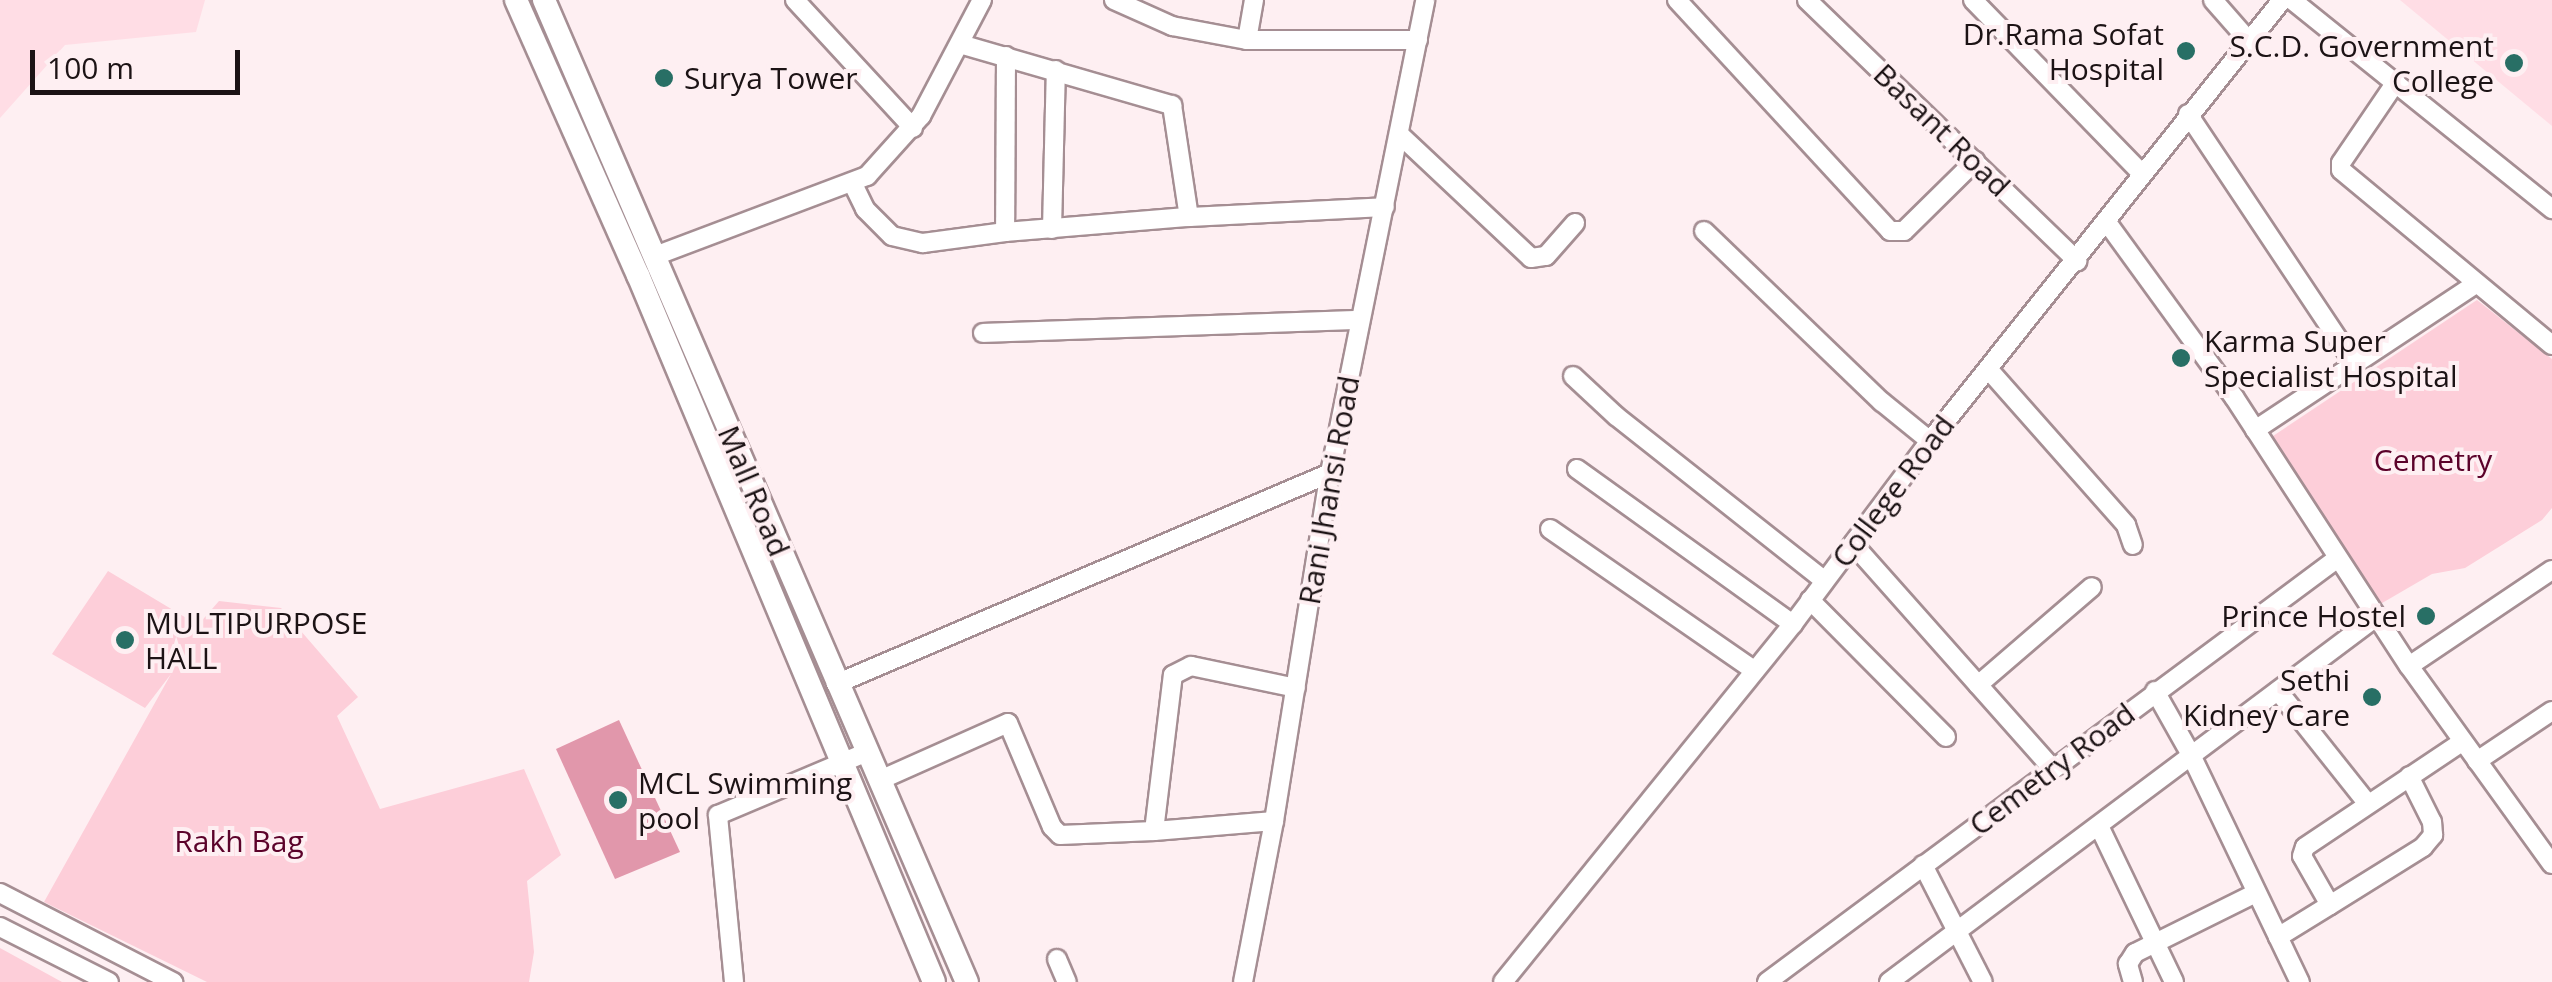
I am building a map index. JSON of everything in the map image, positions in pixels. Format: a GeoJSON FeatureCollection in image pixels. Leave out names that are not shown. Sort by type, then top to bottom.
{"type":"FeatureCollection","features":[{"type":"Feature","properties":{"kind":"main road","name":"Mall Road"},"geometry":{"type":"LineString","coordinates":[[516,0],[638,276],[934,982]]}},
{"type":"Feature","properties":{"kind":"main road","name":"Mall Road"},"geometry":{"type":"LineString","coordinates":[[544,0],[967,982]]}},
{"type":"Feature","properties":{"kind":"street"},"geometry":{"type":"LineString","coordinates":[[796,0],[913,128]]}},
{"type":"Feature","properties":{"kind":"street"},"geometry":{"type":"LineString","coordinates":[[655,256],[854,184],[887,158],[913,128],[982,0]]}},
{"type":"Feature","properties":{"kind":"street"},"geometry":{"type":"LineString","coordinates":[[1114,0],[1143,8],[1172,26],[1248,40],[1418,40]]}},
{"type":"Feature","properties":{"kind":"street"},"geometry":{"type":"LineString","coordinates":[[1248,40],[1254,0]]}},
{"type":"Feature","properties":{"kind":"street","name":"Rani Jhansi Road"},"geometry":{"type":"LineString","coordinates":[[1243,982],[1274,822],[1330,473],[1425,0]]}},
{"type":"Feature","properties":{"kind":"street"},"geometry":{"type":"LineString","coordinates":[[1676,0],[1890,231],[1904,231],[1975,161]]}},
{"type":"Feature","properties":{"kind":"street","name":"Basant Road"},"geometry":{"type":"LineString","coordinates":[[1807,0],[2076,261]]}},
{"type":"Feature","properties":{"kind":"street"},"geometry":{"type":"LineString","coordinates":[[1973,0],[2141,173]]}},
{"type":"Feature","properties":{"kind":"street"},"geometry":{"type":"LineString","coordinates":[[2213,0],[2248,41]]}},
{"type":"Feature","properties":{"kind":"street","name":"College Road"},"geometry":{"type":"LineString","coordinates":[[1503,982],[1793,624],[1930,440],[2282,0]]}},
{"type":"Feature","properties":{"kind":"street"},"geometry":{"type":"LineString","coordinates":[[2292,0],[2552,208]]}},
{"type":"Feature","properties":{"kind":"street"},"geometry":{"type":"LineString","coordinates":[[960,44],[1172,104],[1189,217]]}},
{"type":"Feature","properties":{"kind":"street"},"geometry":{"type":"LineString","coordinates":[[1005,232],[1006,56]]}},
{"type":"Feature","properties":{"kind":"street"},"geometry":{"type":"LineString","coordinates":[[1052,229],[1056,70]]}},
{"type":"Feature","properties":{"kind":"street"},"geometry":{"type":"LineString","coordinates":[[2396,82],[2341,163],[2341,170],[2552,346]]}},
{"type":"Feature","properties":{"kind":"street"},"geometry":{"type":"LineString","coordinates":[[2188,114],[2355,364]]}},
{"type":"Feature","properties":{"kind":"street"},"geometry":{"type":"LineString","coordinates":[[1399,134],[1531,258],[1546,256],[1575,223]]}},
{"type":"Feature","properties":{"kind":"street"},"geometry":{"type":"LineString","coordinates":[[854,184],[865,209],[892,236],[923,243],[1189,217],[1385,208]]}},
{"type":"Feature","properties":{"kind":"street"},"geometry":{"type":"LineString","coordinates":[[2106,220],[2255,430],[2462,742],[2548,851]]}},
{"type":"Feature","properties":{"kind":"street"},"geometry":{"type":"LineString","coordinates":[[1704,231],[1882,402],[1930,440]]}},
{"type":"Feature","properties":{"kind":"street"},"geometry":{"type":"LineString","coordinates":[[2255,430],[2476,284]]}},
{"type":"Feature","properties":{"kind":"street"},"geometry":{"type":"LineString","coordinates":[[983,333],[1360,320]]}},
{"type":"Feature","properties":{"kind":"street"},"geometry":{"type":"LineString","coordinates":[[1988,370],[2126,525],[2133,545]]}},
{"type":"Feature","properties":{"kind":"street"},"geometry":{"type":"LineString","coordinates":[[1573,376],[1616,416],[1825,581]]}},
{"type":"Feature","properties":{"kind":"street"},"geometry":{"type":"LineString","coordinates":[[1577,468],[1793,624]]}},
{"type":"Feature","properties":{"kind":"street"},"geometry":{"type":"LineString","coordinates":[[836,684],[1330,473]]}},
{"type":"Feature","properties":{"kind":"street"},"geometry":{"type":"LineString","coordinates":[[1550,530],[1754,671]]}},
{"type":"Feature","properties":{"kind":"street"},"geometry":{"type":"LineString","coordinates":[[1853,544],[2052,768]]}},
{"type":"Feature","properties":{"kind":"street","name":"Cemetry Road"},"geometry":{"type":"LineString","coordinates":[[1767,982],[2338,558]]}},
{"type":"Feature","properties":{"kind":"street"},"geometry":{"type":"LineString","coordinates":[[2410,666],[2552,570]]}},
{"type":"Feature","properties":{"kind":"street"},"geometry":{"type":"LineString","coordinates":[[1978,685],[2092,587]]}},
{"type":"Feature","properties":{"kind":"street"},"geometry":{"type":"LineString","coordinates":[[1810,600],[1946,737]]}},
{"type":"Feature","properties":{"kind":"street"},"geometry":{"type":"LineString","coordinates":[[1889,982],[2376,617]]}},
{"type":"Feature","properties":{"kind":"street"},"geometry":{"type":"LineString","coordinates":[[1154,831],[1176,670],[1190,666],[1296,688]]}},
{"type":"Feature","properties":{"kind":"street"},"geometry":{"type":"LineString","coordinates":[[2155,691],[2190,754],[2300,982]]}},
{"type":"Feature","properties":{"kind":"street"},"geometry":{"type":"LineString","coordinates":[[2278,691],[2367,803]]}},
{"type":"Feature","properties":{"kind":"street"},"geometry":{"type":"LineString","coordinates":[[2477,761],[2552,711]]}},
{"type":"Feature","properties":{"kind":"street"},"geometry":{"type":"LineString","coordinates":[[880,780],[1008,723],[1052,827],[1060,836],[1274,822]]}},
{"type":"Feature","properties":{"kind":"street"},"geometry":{"type":"LineString","coordinates":[[2330,904],[2302,852],[2367,803],[2462,742]]}},
{"type":"Feature","properties":{"kind":"street"},"geometry":{"type":"LineString","coordinates":[[734,982],[718,815],[867,752]]}},
{"type":"Feature","properties":{"kind":"street"},"geometry":{"type":"LineString","coordinates":[[2278,937],[2423,846],[2433,835],[2432,822],[2409,776]]}},
{"type":"Feature","properties":{"kind":"street"},"geometry":{"type":"LineString","coordinates":[[2099,826],[2174,982]]}},
{"type":"Feature","properties":{"kind":"street"},"geometry":{"type":"LineString","coordinates":[[1923,865],[1983,982]]}},
{"type":"Feature","properties":{"kind":"street"},"geometry":{"type":"LineString","coordinates":[[0,893],[174,982]]}},
{"type":"Feature","properties":{"kind":"street"},"geometry":{"type":"LineString","coordinates":[[2132,982],[2129,959],[2256,893]]}},
{"type":"Feature","properties":{"kind":"street"},"geometry":{"type":"LineString","coordinates":[[0,928],[108,982]]}},
{"type":"Feature","properties":{"kind":"street"},"geometry":{"type":"LineString","coordinates":[[1057,959],[1067,982]]}},
{"type":"Feature","properties":{"kind":"shaded area"},"geometry":{"type":"Polygon","coordinates":[[[0,0],[205,0],[196,32],[65,45],[0,118],[0,0]]]}},
{"type":"Feature","properties":{"kind":"shaded area","name":"S.C.D. Government College"},"geometry":{"type":"Polygon","coordinates":[[[2400,0],[2552,0],[2552,126],[2400,0]]]}},
{"type":"Feature","properties":{"kind":"shaded area","name":"MCL Swimming pool"},"geometry":{"type":"Polygon","coordinates":[[[619,720],[680,852],[615,879],[556,749],[619,720]]]}},
{"type":"Feature","properties":{"kind":"green space","name":"Cemetry"},"geometry":{"type":"Polygon","coordinates":[[[2477,300],[2552,359],[2552,508],[2542,520],[2465,568],[2432,574],[2377,606],[2270,438],[2477,300]]]}},
{"type":"Feature","properties":{"kind":"green space","name":"Rakh Bag"},"geometry":{"type":"Polygon","coordinates":[[[108,571],[198,625],[219,601],[281,608],[358,697],[337,716],[380,809],[524,769],[561,855],[527,881],[534,952],[529,982],[207,982],[44,902],[171,674],[145,708],[52,654],[108,571]]]}},
{"type":"Feature","properties":{"kind":"green space"},"geometry":{"type":"Polygon","coordinates":[[[0,948],[62,982],[0,982],[0,948]]]}},
{"type":"Feature","properties":{"kind":"place","name":"Dr.Rama Sofat Hospital"},"geometry":{"type":"Point","coordinates":[2186,51]}},
{"type":"Feature","properties":{"kind":"place","name":"S.C.D. Government College"},"geometry":{"type":"Point","coordinates":[2514,63]}},
{"type":"Feature","properties":{"kind":"place","name":"Surya Tower"},"geometry":{"type":"Point","coordinates":[664,78]}},
{"type":"Feature","properties":{"kind":"place","name":"Karma Super Specialist Hospital"},"geometry":{"type":"Point","coordinates":[2181,358]}},
{"type":"Feature","properties":{"kind":"place","name":"Prince Hostel"},"geometry":{"type":"Point","coordinates":[2426,616]}},
{"type":"Feature","properties":{"kind":"place","name":"MULTIPURPOSE HALL"},"geometry":{"type":"Point","coordinates":[125,640]}},
{"type":"Feature","properties":{"kind":"place","name":"Sethi Kidney Care"},"geometry":{"type":"Point","coordinates":[2372,697]}},
{"type":"Feature","properties":{"kind":"place","name":"MCL Swimming pool"},"geometry":{"type":"Point","coordinates":[618,800]}}]}
